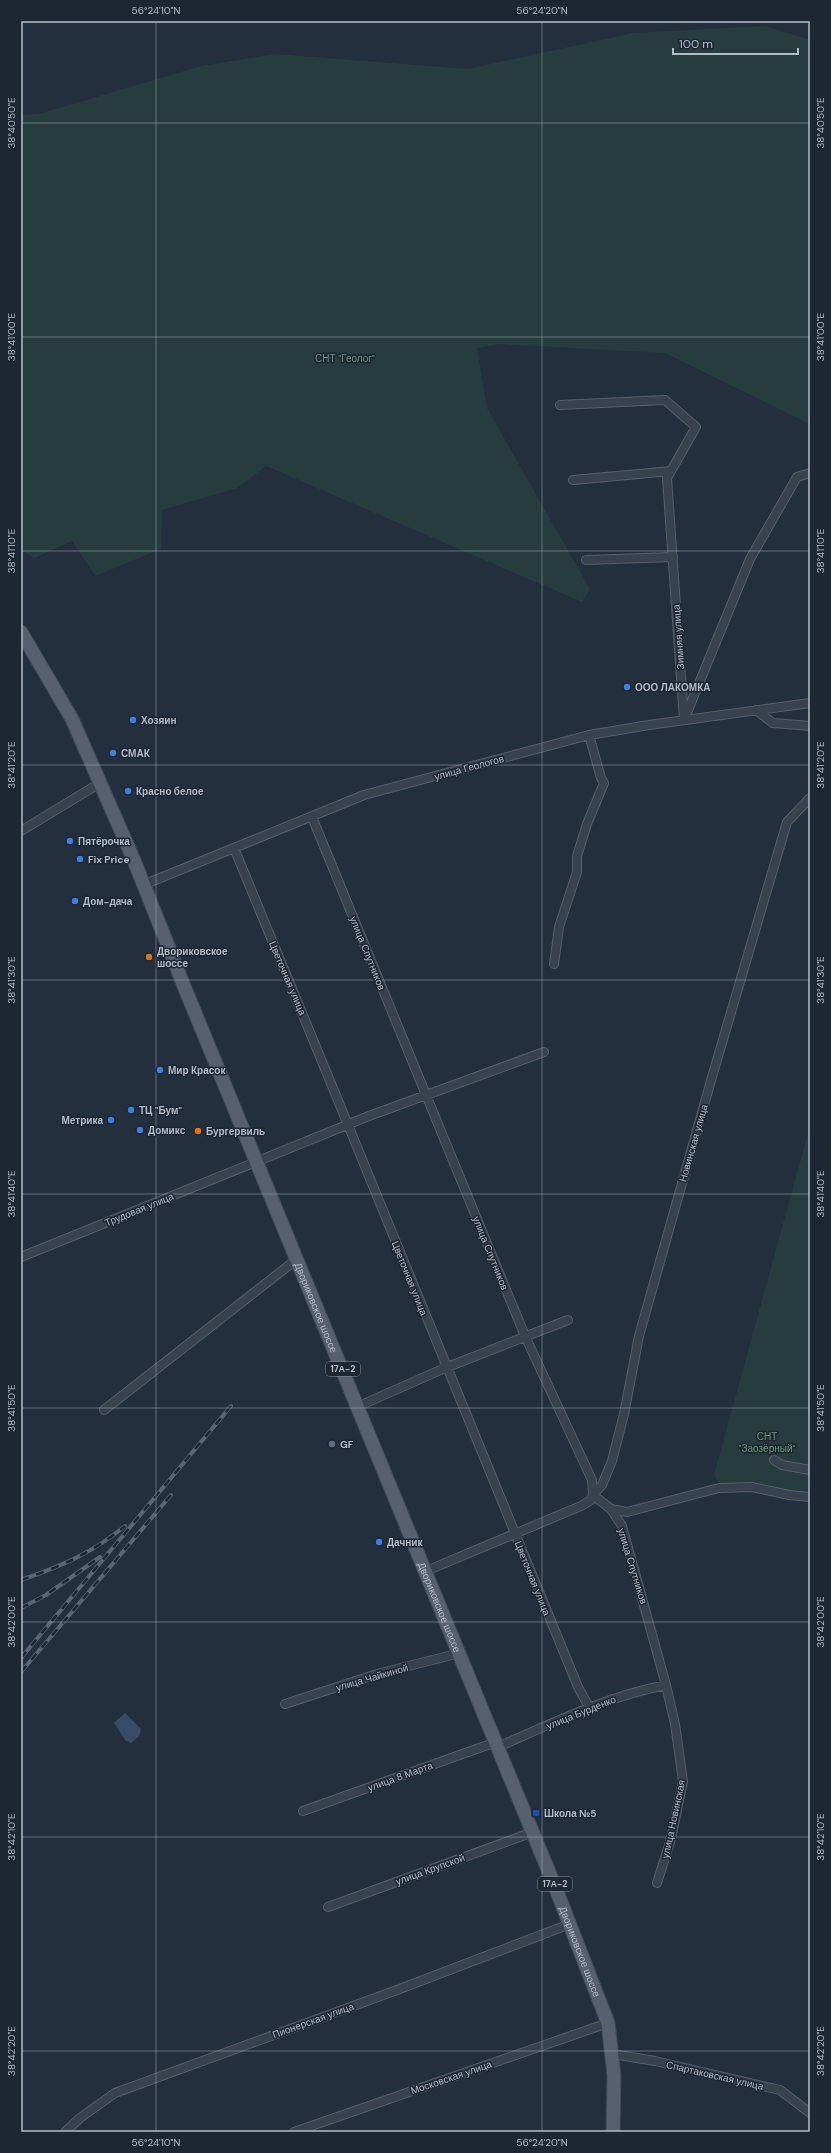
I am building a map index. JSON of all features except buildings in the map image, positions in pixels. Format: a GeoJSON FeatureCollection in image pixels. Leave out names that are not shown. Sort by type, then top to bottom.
{"type":"FeatureCollection","features":[{"type":"Feature","properties":{"kind":"main road","name":"Двориковское шоссе"},"geometry":{"type":"LineString","coordinates":[[21,632],[66,706],[100,783],[298,1259],[570,1924],[608,2023],[613,2054],[614,2075],[611,2131]]}},
{"type":"Feature","properties":{"kind":"street","name":"Зимняя улица"},"geometry":{"type":"LineString","coordinates":[[560,405],[665,400],[696,427],[667,478],[684,720]]}},
{"type":"Feature","properties":{"kind":"street"},"geometry":{"type":"LineString","coordinates":[[573,480],[671,471]]}},
{"type":"Feature","properties":{"kind":"street"},"geometry":{"type":"LineString","coordinates":[[684,720],[750,559],[798,478],[810,473]]}},
{"type":"Feature","properties":{"kind":"street"},"geometry":{"type":"LineString","coordinates":[[586,560],[673,556]]}},
{"type":"Feature","properties":{"kind":"street","name":"улица Геологов"},"geometry":{"type":"LineString","coordinates":[[143,885],[364,795],[589,735],[684,720],[810,703]]}},
{"type":"Feature","properties":{"kind":"street"},"geometry":{"type":"LineString","coordinates":[[756,710],[773,723],[810,726]]}},
{"type":"Feature","properties":{"kind":"street"},"geometry":{"type":"LineString","coordinates":[[554,964],[559,927],[577,872],[577,856],[587,824],[604,783],[601,778],[589,735]]}},
{"type":"Feature","properties":{"kind":"street"},"geometry":{"type":"LineString","coordinates":[[21,831],[100,783]]}},
{"type":"Feature","properties":{"kind":"street","name":"Новинская улица"},"geometry":{"type":"LineString","coordinates":[[426,1571],[581,1506],[591,1500],[593,1495],[602,1485],[612,1461],[624,1414],[639,1336],[712,1077],[787,822],[810,798]]}},
{"type":"Feature","properties":{"kind":"street","name":"улица Спутников"},"geometry":{"type":"LineString","coordinates":[[312,817],[525,1336],[592,1480],[593,1495],[611,1509],[622,1526],[666,1685]]}},
{"type":"Feature","properties":{"kind":"street","name":"Цветочная улица"},"geometry":{"type":"LineString","coordinates":[[234,848],[349,1124],[514,1534],[578,1686],[589,1707]]}},
{"type":"Feature","properties":{"kind":"street","name":"Трудовая улица"},"geometry":{"type":"LineString","coordinates":[[21,1257],[349,1124],[544,1052]]}},
{"type":"Feature","properties":{"kind":"street"},"geometry":{"type":"LineString","coordinates":[[104,1410],[298,1259]]}},
{"type":"Feature","properties":{"kind":"street"},"geometry":{"type":"LineString","coordinates":[[358,1406],[446,1368],[568,1320]]}},
{"type":"Feature","properties":{"kind":"street"},"geometry":{"type":"LineString","coordinates":[[774,1460],[782,1465],[810,1470]]}},
{"type":"Feature","properties":{"kind":"street"},"geometry":{"type":"LineString","coordinates":[[611,1509],[627,1512],[719,1488],[752,1487],[810,1497]]}},
{"type":"Feature","properties":{"kind":"street","name":"улица Чайкиной"},"geometry":{"type":"LineString","coordinates":[[285,1704],[378,1674],[460,1653]]}},
{"type":"Feature","properties":{"kind":"street","name":"улица Бурденко"},"geometry":{"type":"LineString","coordinates":[[497,1745],[589,1707],[631,1692],[666,1685]]}},
{"type":"Feature","properties":{"kind":"street","name":"улица Новинская"},"geometry":{"type":"LineString","coordinates":[[657,1883],[671,1839],[683,1781],[675,1724],[666,1685]]}},
{"type":"Feature","properties":{"kind":"street","name":"улица 8 Марта"},"geometry":{"type":"LineString","coordinates":[[303,1811],[497,1745]]}},
{"type":"Feature","properties":{"kind":"street","name":"улица Крупской"},"geometry":{"type":"LineString","coordinates":[[328,1906],[533,1832]]}},
{"type":"Feature","properties":{"kind":"street","name":"Пионерская улица"},"geometry":{"type":"LineString","coordinates":[[65,2132],[80,2118],[115,2093],[397,1990],[570,1924]]}},
{"type":"Feature","properties":{"kind":"street","name":"Московская улица"},"geometry":{"type":"LineString","coordinates":[[294,2132],[608,2023]]}},
{"type":"Feature","properties":{"kind":"street","name":"Спартаковская улица"},"geometry":{"type":"LineString","coordinates":[[613,2054],[655,2061],[780,2090],[810,2113]]}},
{"type":"Feature","properties":{"kind":"green space","name":"СНТ \"Геолог\""},"geometry":{"type":"Polygon","coordinates":[[[765,26],[810,40],[810,424],[665,353],[500,344],[477,348],[487,408],[590,589],[582,602],[266,466],[237,488],[162,510],[161,549],[95,576],[72,541],[34,558],[21,550],[21,115],[39,114],[201,66],[275,54],[468,69],[633,33],[765,26]]]}},
{"type":"Feature","properties":{"kind":"green space","name":"СНТ \"Заозёрный\""},"geometry":{"type":"Polygon","coordinates":[[[810,1126],[810,1490],[806,1493],[749,1483],[719,1483],[714,1475],[810,1126]]]}},
{"type":"Feature","properties":{"kind":"water"},"geometry":{"type":"Polygon","coordinates":[[[125,1713],[141,1729],[139,1736],[131,1743],[126,1741],[114,1723],[125,1713]]]}},
{"type":"Feature","properties":{"kind":"railway"},"geometry":{"type":"LineString","coordinates":[[21,1658],[231,1406]]}},
{"type":"Feature","properties":{"kind":"railway"},"geometry":{"type":"LineString","coordinates":[[21,1672],[171,1495]]}},
{"type":"Feature","properties":{"kind":"railway"},"geometry":{"type":"LineString","coordinates":[[21,1580],[76,1558],[101,1544],[125,1526]]}},
{"type":"Feature","properties":{"kind":"railway"},"geometry":{"type":"LineString","coordinates":[[21,1608],[46,1595],[100,1557]]}},
{"type":"Feature","properties":{"kind":"place","name":"ООО ЛАКОМКА"},"geometry":{"type":"Point","coordinates":[627,687]}},
{"type":"Feature","properties":{"kind":"place","name":"Хозяин"},"geometry":{"type":"Point","coordinates":[133,720]}},
{"type":"Feature","properties":{"kind":"place","name":"СМАК"},"geometry":{"type":"Point","coordinates":[113,753]}},
{"type":"Feature","properties":{"kind":"place","name":"Красно белое"},"geometry":{"type":"Point","coordinates":[128,791]}},
{"type":"Feature","properties":{"kind":"place","name":"Пятёрочка"},"geometry":{"type":"Point","coordinates":[70,841]}},
{"type":"Feature","properties":{"kind":"place","name":"Fix Price"},"geometry":{"type":"Point","coordinates":[80,859]}},
{"type":"Feature","properties":{"kind":"place","name":"Дом-дача"},"geometry":{"type":"Point","coordinates":[75,901]}},
{"type":"Feature","properties":{"kind":"place","name":"Двориковское шоссе"},"geometry":{"type":"Point","coordinates":[149,957]}},
{"type":"Feature","properties":{"kind":"place","name":"Мир Красок"},"geometry":{"type":"Point","coordinates":[160,1070]}},
{"type":"Feature","properties":{"kind":"place","name":"ТЦ \"Бум\""},"geometry":{"type":"Point","coordinates":[131,1110]}},
{"type":"Feature","properties":{"kind":"place","name":"Метрика"},"geometry":{"type":"Point","coordinates":[111,1120]}},
{"type":"Feature","properties":{"kind":"place","name":"Домикс"},"geometry":{"type":"Point","coordinates":[140,1130]}},
{"type":"Feature","properties":{"kind":"place","name":"Бургервиль"},"geometry":{"type":"Point","coordinates":[198,1131]}},
{"type":"Feature","properties":{"kind":"place","name":"GF"},"geometry":{"type":"Point","coordinates":[332,1444]}},
{"type":"Feature","properties":{"kind":"place","name":"Дачник"},"geometry":{"type":"Point","coordinates":[379,1542]}},
{"type":"Feature","properties":{"kind":"place","name":"Школа №5"},"geometry":{"type":"Point","coordinates":[536,1813]}}]}
